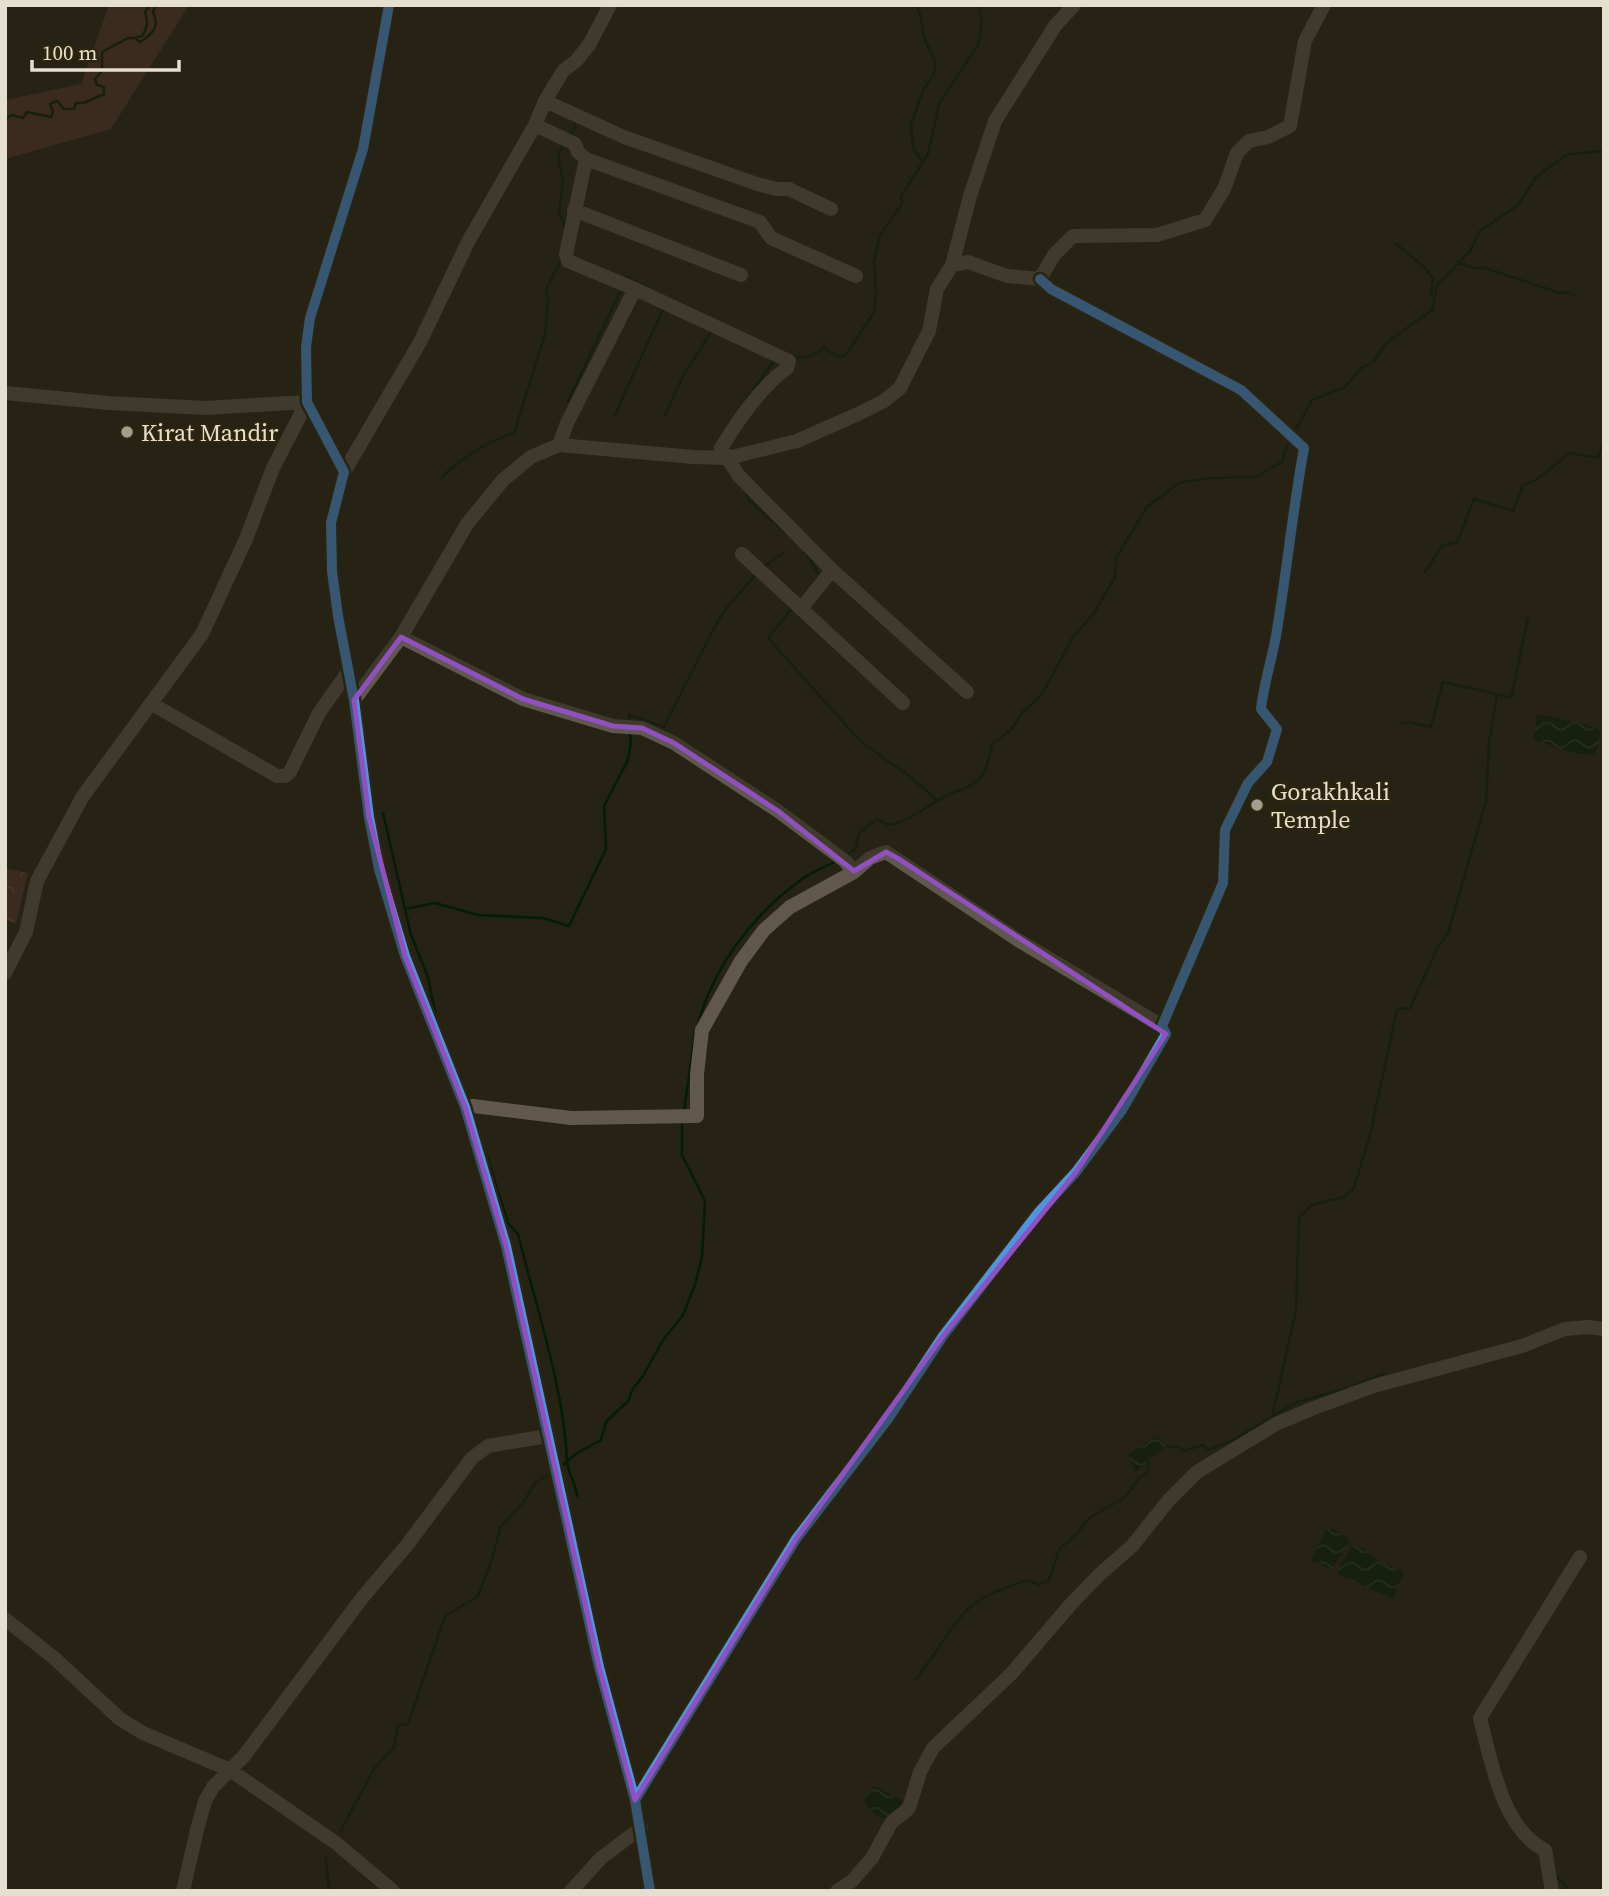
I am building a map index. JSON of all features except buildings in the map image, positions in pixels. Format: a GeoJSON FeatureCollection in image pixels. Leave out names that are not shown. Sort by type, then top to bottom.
{"type":"FeatureCollection","features":[{"type":"Feature","properties":{"kind":"street"},"geometry":{"type":"LineString","coordinates":[[344,472],[307,402],[306,347],[310,318],[363,149],[389,5]]}},
{"type":"Feature","properties":{"kind":"street"},"geometry":{"type":"LineString","coordinates":[[610,5],[589,45],[576,61],[563,71],[545,101],[535,125],[469,240],[420,342],[344,472],[331,523],[332,571],[354,700],[369,817],[380,869],[405,956],[465,1107],[506,1245],[599,1667],[635,1800],[650,1891]]}},
{"type":"Feature","properties":{"kind":"street"},"geometry":{"type":"LineString","coordinates":[[354,700],[401,637],[467,524],[503,480],[531,457],[559,445],[728,458],[797,441],[884,401],[900,388],[929,331],[937,289],[952,265],[970,196],[995,121],[1055,26],[1074,5]]}},
{"type":"Feature","properties":{"kind":"street"},"geometry":{"type":"LineString","coordinates":[[1040,278],[1054,256],[1073,236],[1157,235],[1205,220],[1224,190],[1237,153],[1249,141],[1268,137],[1290,126],[1305,41],[1324,5]]}},
{"type":"Feature","properties":{"kind":"street"},"geometry":{"type":"LineString","coordinates":[[545,101],[624,136],[757,184],[789,189],[831,209]]}},
{"type":"Feature","properties":{"kind":"street"},"geometry":{"type":"LineString","coordinates":[[535,125],[575,144],[578,152],[586,159],[760,222],[771,238],[856,276]]}},
{"type":"Feature","properties":{"kind":"street"},"geometry":{"type":"LineString","coordinates":[[586,159],[566,254],[568,261],[635,289],[789,362],[788,368],[775,376],[758,396],[721,448],[739,477],[832,570],[968,692]]}},
{"type":"Feature","properties":{"kind":"street"},"geometry":{"type":"LineString","coordinates":[[574,211],[741,275]]}},
{"type":"Feature","properties":{"kind":"street"},"geometry":{"type":"LineString","coordinates":[[952,265],[968,262],[1007,276],[1040,278],[1051,289],[1241,390],[1304,448],[1277,633],[1261,709],[1277,730],[1267,762],[1248,783],[1224,830],[1223,883],[1162,1026]]}},
{"type":"Feature","properties":{"kind":"street"},"geometry":{"type":"LineString","coordinates":[[559,445],[572,411],[635,289]]}},
{"type":"Feature","properties":{"kind":"street"},"geometry":{"type":"LineString","coordinates":[[5,393],[205,408],[307,402]]}},
{"type":"Feature","properties":{"kind":"street"},"geometry":{"type":"LineString","coordinates":[[5,973],[26,932],[37,881],[76,808],[202,634],[246,539],[273,468],[307,402]]}},
{"type":"Feature","properties":{"kind":"street"},"geometry":{"type":"LineString","coordinates":[[742,554],[903,703]]}},
{"type":"Feature","properties":{"kind":"street"},"geometry":{"type":"LineString","coordinates":[[801,608],[832,570]]}},
{"type":"Feature","properties":{"kind":"street"},"geometry":{"type":"LineString","coordinates":[[401,637],[523,699],[613,726],[642,728],[674,743],[778,811],[845,860],[854,872]]}},
{"type":"Feature","properties":{"kind":"street"},"geometry":{"type":"LineString","coordinates":[[152,704],[277,776],[285,776],[290,772],[319,713],[348,672]]}},
{"type":"Feature","properties":{"kind":"street"},"geometry":{"type":"LineString","coordinates":[[465,1107],[473,1105],[571,1118],[697,1116],[697,1074],[702,1030],[741,961],[764,930],[790,907],[854,872],[870,858],[886,852],[1018,940],[1162,1026],[1166,1034],[1122,1110],[1076,1172],[1038,1213],[943,1336],[888,1419],[796,1539],[635,1800]]}},
{"type":"Feature","properties":{"kind":"street"},"geometry":{"type":"LineString","coordinates":[[837,1891],[852,1881],[872,1858],[891,1823],[909,1808],[920,1772],[933,1748],[1012,1673],[1071,1604],[1132,1545],[1169,1500],[1197,1472],[1276,1424],[1374,1386],[1522,1346],[1565,1329],[1604,1329]]}},
{"type":"Feature","properties":{"kind":"street"},"geometry":{"type":"LineString","coordinates":[[183,1891],[205,1801],[212,1787],[244,1756],[362,1598],[407,1545],[472,1458],[488,1446],[547,1436]]}},
{"type":"Feature","properties":{"kind":"street"},"geometry":{"type":"LineString","coordinates":[[1552,1891],[1545,1850],[1534,1844],[1515,1823],[1499,1786],[1480,1718],[1580,1557]]}},
{"type":"Feature","properties":{"kind":"street"},"geometry":{"type":"LineString","coordinates":[[5,1619],[53,1657],[120,1720],[143,1733],[230,1770],[336,1843],[393,1891]]}},
{"type":"Feature","properties":{"kind":"street"},"geometry":{"type":"LineString","coordinates":[[571,1891],[601,1858],[641,1828]]}},
{"type":"Feature","properties":{"kind":"highlighted area"},"geometry":{"type":"Polygon","coordinates":[[[401,637],[523,699],[613,726],[642,728],[674,743],[778,811],[854,871],[886,852],[1166,1034],[1076,1172],[943,1336],[796,1539],[635,1800],[599,1667],[506,1246],[465,1107],[405,956],[369,817],[354,700],[401,637]]]}},
{"type":"Feature","properties":{"kind":"green space"},"geometry":{"type":"Polygon","coordinates":[[[109,5],[189,5],[111,129],[5,159],[5,100],[81,84],[109,5]]]}},
{"type":"Feature","properties":{"kind":"green space"},"geometry":{"type":"Polygon","coordinates":[[[5,868],[28,873],[16,923],[5,921],[5,868]]]}},
{"type":"Feature","properties":{"kind":"water"},"geometry":{"type":"Polygon","coordinates":[[[1537,714],[1596,727],[1600,733],[1597,751],[1592,755],[1575,753],[1534,740],[1537,714]]]}},
{"type":"Feature","properties":{"kind":"water"},"geometry":{"type":"Polygon","coordinates":[[[1157,1436],[1167,1446],[1135,1472],[1129,1454],[1157,1436]]]}},
{"type":"Feature","properties":{"kind":"water"},"geometry":{"type":"Polygon","coordinates":[[[1326,1529],[1333,1529],[1348,1538],[1349,1544],[1331,1570],[1311,1560],[1326,1529]]]}},
{"type":"Feature","properties":{"kind":"water"},"geometry":{"type":"Polygon","coordinates":[[[1353,1545],[1364,1549],[1383,1564],[1404,1572],[1393,1599],[1339,1575],[1339,1567],[1353,1545]]]}},
{"type":"Feature","properties":{"kind":"water"},"geometry":{"type":"Polygon","coordinates":[[[874,1786],[902,1800],[900,1808],[889,1822],[873,1813],[863,1798],[874,1786]]]}},
{"type":"Feature","properties":{"kind":"waterway"},"geometry":{"type":"LineString","coordinates":[[135,38],[142,36],[145,30],[145,12],[150,5]]}},
{"type":"Feature","properties":{"kind":"waterway"},"geometry":{"type":"LineString","coordinates":[[5,119],[12,115],[23,118],[27,112],[51,117],[53,111],[50,104],[57,101],[64,109],[74,109],[76,103],[84,103],[104,94],[104,87],[97,85],[95,79],[102,71],[102,52],[128,38],[135,38],[140,42],[148,36],[155,26],[153,12],[156,5]]}},
{"type":"Feature","properties":{"kind":"waterway"},"geometry":{"type":"LineString","coordinates":[[793,358],[809,357],[824,348],[839,357],[845,356],[874,312],[874,262],[880,235],[902,204],[901,196],[923,162],[913,148],[911,124],[924,89],[934,74],[935,61],[924,38],[916,5]]}},
{"type":"Feature","properties":{"kind":"waterway"},"geometry":{"type":"LineString","coordinates":[[923,162],[928,154],[939,104],[979,43],[982,20],[979,5]]}},
{"type":"Feature","properties":{"kind":"waterway"},"geometry":{"type":"LineString","coordinates":[[569,137],[575,128],[575,121]]}},
{"type":"Feature","properties":{"kind":"waterway"},"geometry":{"type":"LineString","coordinates":[[563,145],[558,155],[563,182],[559,211],[565,226]]}},
{"type":"Feature","properties":{"kind":"waterway"},"geometry":{"type":"LineString","coordinates":[[1294,433],[1312,400],[1345,387],[1361,368],[1374,361],[1385,344],[1432,310],[1437,285],[1470,251],[1480,231],[1518,205],[1536,177],[1568,154],[1604,151]]}},
{"type":"Feature","properties":{"kind":"waterway"},"geometry":{"type":"LineString","coordinates":[[1396,244],[1433,278],[1431,295],[1435,299]]}},
{"type":"Feature","properties":{"kind":"waterway"},"geometry":{"type":"LineString","coordinates":[[441,478],[475,451],[514,433],[545,334],[548,300],[546,289],[561,260]]}},
{"type":"Feature","properties":{"kind":"waterway"},"geometry":{"type":"LineString","coordinates":[[1457,262],[1575,296]]}},
{"type":"Feature","properties":{"kind":"waterway"},"geometry":{"type":"LineString","coordinates":[[626,279],[627,277],[650,289]]}},
{"type":"Feature","properties":{"kind":"waterway"},"geometry":{"type":"LineString","coordinates":[[568,401],[622,288]]}},
{"type":"Feature","properties":{"kind":"waterway"},"geometry":{"type":"LineString","coordinates":[[615,415],[663,309]]}},
{"type":"Feature","properties":{"kind":"waterway"},"geometry":{"type":"LineString","coordinates":[[665,415],[683,376],[713,329]]}},
{"type":"Feature","properties":{"kind":"waterway"},"geometry":{"type":"LineString","coordinates":[[743,404],[774,361]]}},
{"type":"Feature","properties":{"kind":"waterway"},"geometry":{"type":"LineString","coordinates":[[1425,572],[1442,546],[1457,542],[1474,499],[1513,511],[1523,485],[1536,480],[1570,453],[1598,458],[1604,440]]}},
{"type":"Feature","properties":{"kind":"waterway"},"geometry":{"type":"LineString","coordinates":[[848,855],[855,849],[859,833],[877,819],[888,825],[904,820],[975,783],[988,763],[992,744],[1012,729],[1022,713],[1042,694],[1073,637],[1094,613],[1115,577],[1116,558],[1147,507],[1179,483],[1208,478],[1256,477],[1283,461],[1289,442]]}},
{"type":"Feature","properties":{"kind":"waterway"},"geometry":{"type":"LineString","coordinates":[[746,493],[750,501],[786,533]]}},
{"type":"Feature","properties":{"kind":"waterway"},"geometry":{"type":"LineString","coordinates":[[805,552],[820,576]]}},
{"type":"Feature","properties":{"kind":"waterway"},"geometry":{"type":"LineString","coordinates":[[763,567],[783,553]]}},
{"type":"Feature","properties":{"kind":"waterway"},"geometry":{"type":"LineString","coordinates":[[629,721],[629,715],[664,727],[725,610],[756,574]]}},
{"type":"Feature","properties":{"kind":"waterway"},"geometry":{"type":"LineString","coordinates":[[793,607],[768,638],[861,742],[912,778],[938,801]]}},
{"type":"Feature","properties":{"kind":"waterway"},"geometry":{"type":"LineString","coordinates":[[1272,1417],[1296,1310],[1299,1218],[1311,1205],[1344,1197],[1354,1188],[1371,1131],[1397,1009],[1410,1008],[1437,949],[1448,933],[1486,801],[1489,744],[1497,694],[1511,698],[1528,618]]}},
{"type":"Feature","properties":{"kind":"waterway"},"geometry":{"type":"LineString","coordinates":[[1401,723],[1431,727],[1443,682],[1496,694]]}},
{"type":"Feature","properties":{"kind":"waterway"},"geometry":{"type":"LineString","coordinates":[[405,909],[435,903],[478,915],[543,918],[569,926],[606,849],[604,806],[628,760],[631,741],[629,731]]}},
{"type":"Feature","properties":{"kind":"waterway"},"geometry":{"type":"LineString","coordinates":[[383,813],[411,935],[428,977],[435,1013]]}},
{"type":"Feature","properties":{"kind":"waterway"},"geometry":{"type":"LineString","coordinates":[[698,1024],[713,983],[736,945],[750,928],[798,882],[836,861]]}},
{"type":"Feature","properties":{"kind":"waterway"},"geometry":{"type":"LineString","coordinates":[[684,1111],[695,1034]]}},
{"type":"Feature","properties":{"kind":"waterway"},"geometry":{"type":"LineString","coordinates":[[564,1464],[577,1453],[601,1440],[606,1422],[629,1400],[632,1390],[663,1340],[683,1315],[695,1285],[702,1257],[705,1201],[682,1155],[682,1124]]}},
{"type":"Feature","properties":{"kind":"waterway"},"geometry":{"type":"LineString","coordinates":[[486,1154],[508,1223],[518,1234],[554,1374],[567,1464],[577,1496]]}},
{"type":"Feature","properties":{"kind":"waterway"},"geometry":{"type":"LineString","coordinates":[[1354,1386],[1383,1374]]}},
{"type":"Feature","properties":{"kind":"waterway"},"geometry":{"type":"LineString","coordinates":[[1167,1446],[1178,1447],[1183,1451],[1203,1445],[1208,1450],[1233,1440],[1297,1402],[1348,1388]]}},
{"type":"Feature","properties":{"kind":"waterway"},"geometry":{"type":"LineString","coordinates":[[915,1680],[970,1607],[994,1593],[1028,1580],[1038,1585],[1049,1580],[1060,1548],[1077,1534],[1091,1517],[1125,1497],[1139,1478],[1148,1472],[1148,1461]]}},
{"type":"Feature","properties":{"kind":"waterway"},"geometry":{"type":"LineString","coordinates":[[340,1832],[374,1769],[394,1747],[398,1725],[408,1724],[445,1616],[478,1596],[501,1526],[523,1503],[536,1482],[551,1473]]}},
{"type":"Feature","properties":{"kind":"waterway"},"geometry":{"type":"LineString","coordinates":[[326,1858],[329,1891]]}},
{"type":"Feature","properties":{"kind":"waterway"},"geometry":{"type":"LineString","coordinates":[[1556,1876],[1570,1891]]}},
{"type":"Feature","properties":{"kind":"cycle path"},"geometry":{"type":"LineString","coordinates":[[389,5],[363,149],[310,318],[306,347],[307,402],[344,472],[331,523],[332,571],[379,869],[405,956],[465,1107],[506,1246],[599,1667],[635,1800],[650,1891]]}},
{"type":"Feature","properties":{"kind":"cycle path"},"geometry":{"type":"LineString","coordinates":[[635,1800],[796,1539],[888,1419],[943,1336],[1038,1213],[1076,1172],[1122,1110],[1166,1034],[1162,1026],[1223,883],[1225,830],[1248,783],[1267,762],[1277,729],[1261,709],[1277,630],[1304,448],[1241,390],[1051,289],[1040,279]]}},
{"type":"Feature","properties":{"kind":"place","name":"Kirat Mandir"},"geometry":{"type":"Point","coordinates":[127,432]}},
{"type":"Feature","properties":{"kind":"place","name":"Gorakhkali Temple"},"geometry":{"type":"Point","coordinates":[1257,805]}}]}
